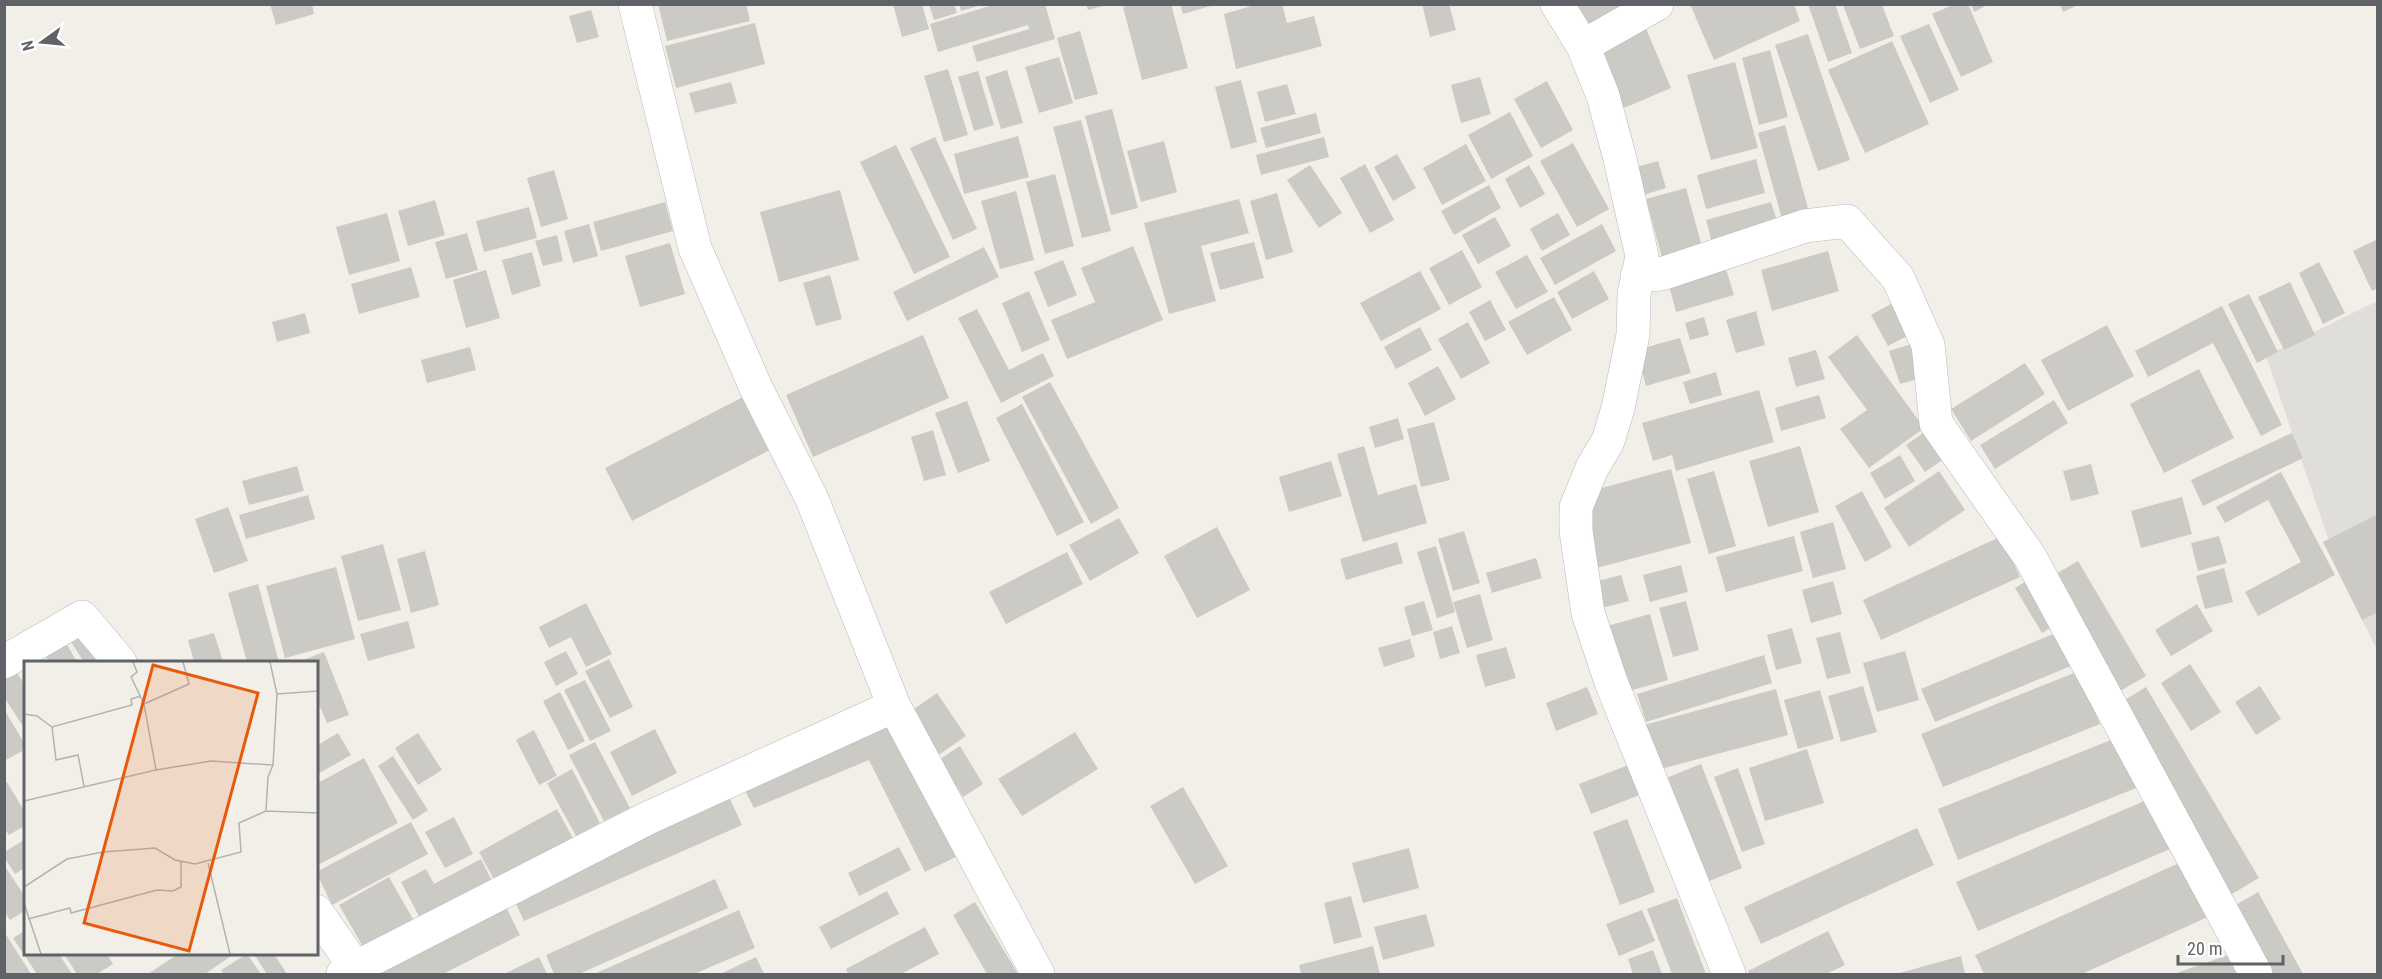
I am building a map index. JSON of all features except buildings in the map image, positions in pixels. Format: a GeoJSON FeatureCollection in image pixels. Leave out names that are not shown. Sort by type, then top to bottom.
{"type":"FeatureCollection","features":[{"type":"Feature","properties":{"kind":"street"},"geometry":{"type":"LineString","coordinates":[[635,4],[695,248],[756,388],[812,499],[894,706],[1038,975]]}},
{"type":"Feature","properties":{"kind":"street"},"geometry":{"type":"LineString","coordinates":[[1557,4],[1584,46],[1603,96],[1642,256],[1634,294],[1633,334],[1618,408],[1608,441],[1592,468],[1576,507],[1576,531],[1588,613],[1611,682],[1729,975]]}},
{"type":"Feature","properties":{"kind":"street"},"geometry":{"type":"LineString","coordinates":[[1584,46],[1656,4]]}},
{"type":"Feature","properties":{"kind":"street"},"geometry":{"type":"LineString","coordinates":[[1637,276],[1661,274],[1805,226],[1847,221],[1898,278],[1928,345],[1936,423],[2030,557],[2256,975]]}},
{"type":"Feature","properties":{"kind":"street"},"geometry":{"type":"LineString","coordinates":[[4,662],[82,617],[118,661]]}},
{"type":"Feature","properties":{"kind":"street"},"geometry":{"type":"LineString","coordinates":[[318,914],[349,971],[648,818],[894,706]]}},
{"type":"Feature","properties":{"kind":"shaded area"},"geometry":{"type":"Polygon","coordinates":[[[2377,301],[2377,650],[2342,579],[2266,356],[2377,301]]]}}]}
